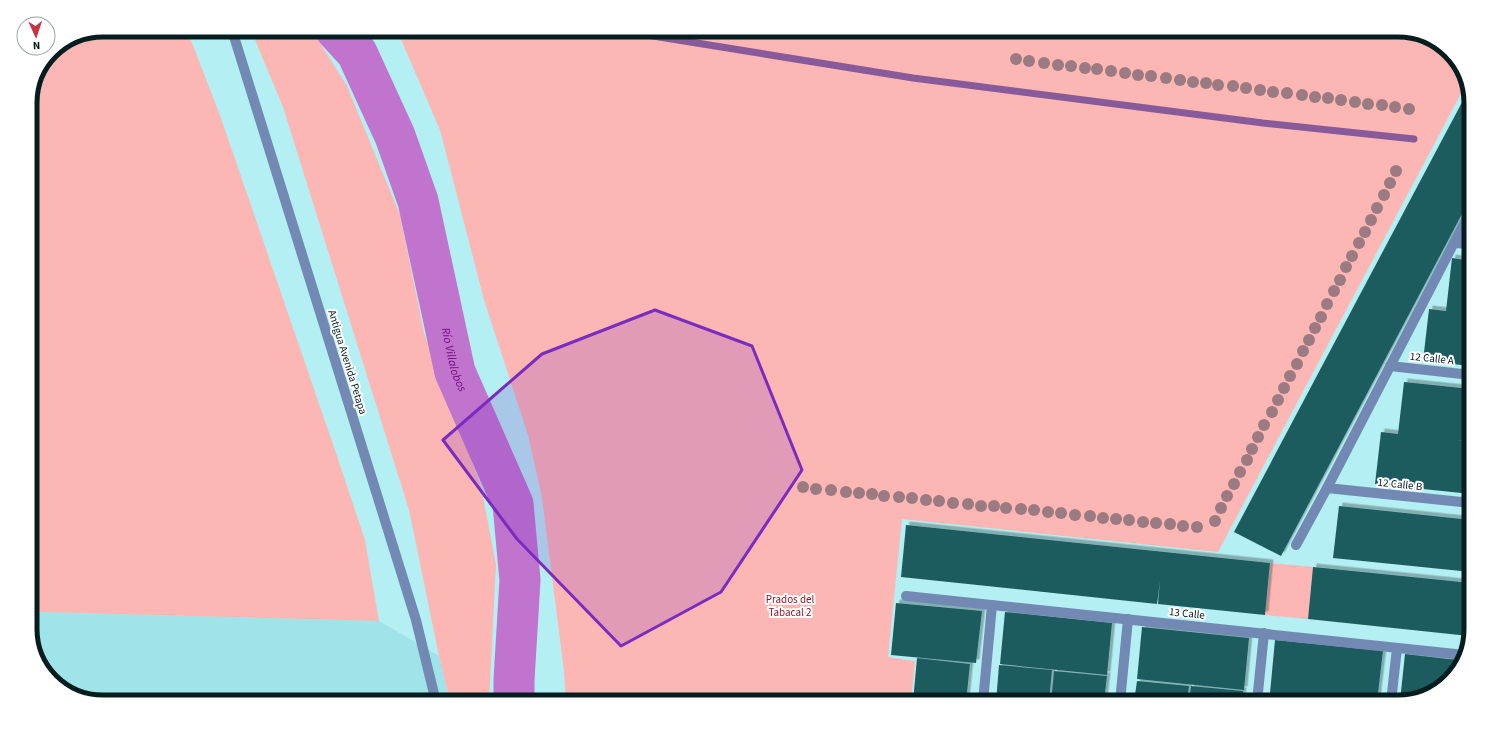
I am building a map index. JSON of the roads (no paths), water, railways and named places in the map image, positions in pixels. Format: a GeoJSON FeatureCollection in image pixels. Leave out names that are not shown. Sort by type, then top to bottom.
{"type":"FeatureCollection","features":[{"type":"Feature","properties":{"kind":"street","name":"Antigua Avenida Petapa"},"geometry":{"type":"LineString","coordinates":[[234,37],[416,620],[434,695]]}},
{"type":"Feature","properties":{"kind":"street"},"geometry":{"type":"LineString","coordinates":[[1296,545],[1464,223]]}},
{"type":"Feature","properties":{"kind":"street"},"geometry":{"type":"LineString","coordinates":[[1454,242],[1464,243]]}},
{"type":"Feature","properties":{"kind":"street","name":"12 Calle A"},"geometry":{"type":"LineString","coordinates":[[1390,366],[1464,374]]}},
{"type":"Feature","properties":{"kind":"street","name":"12 Calle B"},"geometry":{"type":"LineString","coordinates":[[1327,488],[1464,502]]}},
{"type":"Feature","properties":{"kind":"street","name":"13 Calle"},"geometry":{"type":"LineString","coordinates":[[906,596],[1459,654]]}},
{"type":"Feature","properties":{"kind":"street"},"geometry":{"type":"LineString","coordinates":[[984,695],[992,605]]}},
{"type":"Feature","properties":{"kind":"street"},"geometry":{"type":"LineString","coordinates":[[1121,695],[1128,620]]}},
{"type":"Feature","properties":{"kind":"street"},"geometry":{"type":"LineString","coordinates":[[1258,695],[1264,634]]}},
{"type":"Feature","properties":{"kind":"street"},"geometry":{"type":"LineString","coordinates":[[1392,695],[1397,648]]}},
{"type":"Feature","properties":{"kind":"waterway","name":"Río Villalobos"},"geometry":{"type":"LineString","coordinates":[[342,37],[357,53],[395,136],[418,201],[455,372],[513,504],[520,580],[514,695]]}},
{"type":"Feature","properties":{"kind":"waterway"},"geometry":{"type":"LineString","coordinates":[[659,37],[913,78],[1263,123],[1414,139]]}},
{"type":"Feature","properties":{"kind":"park label","name":"Prados del Tabacal 2"},"geometry":{"type":"Point","coordinates":[790,605]}}]}
